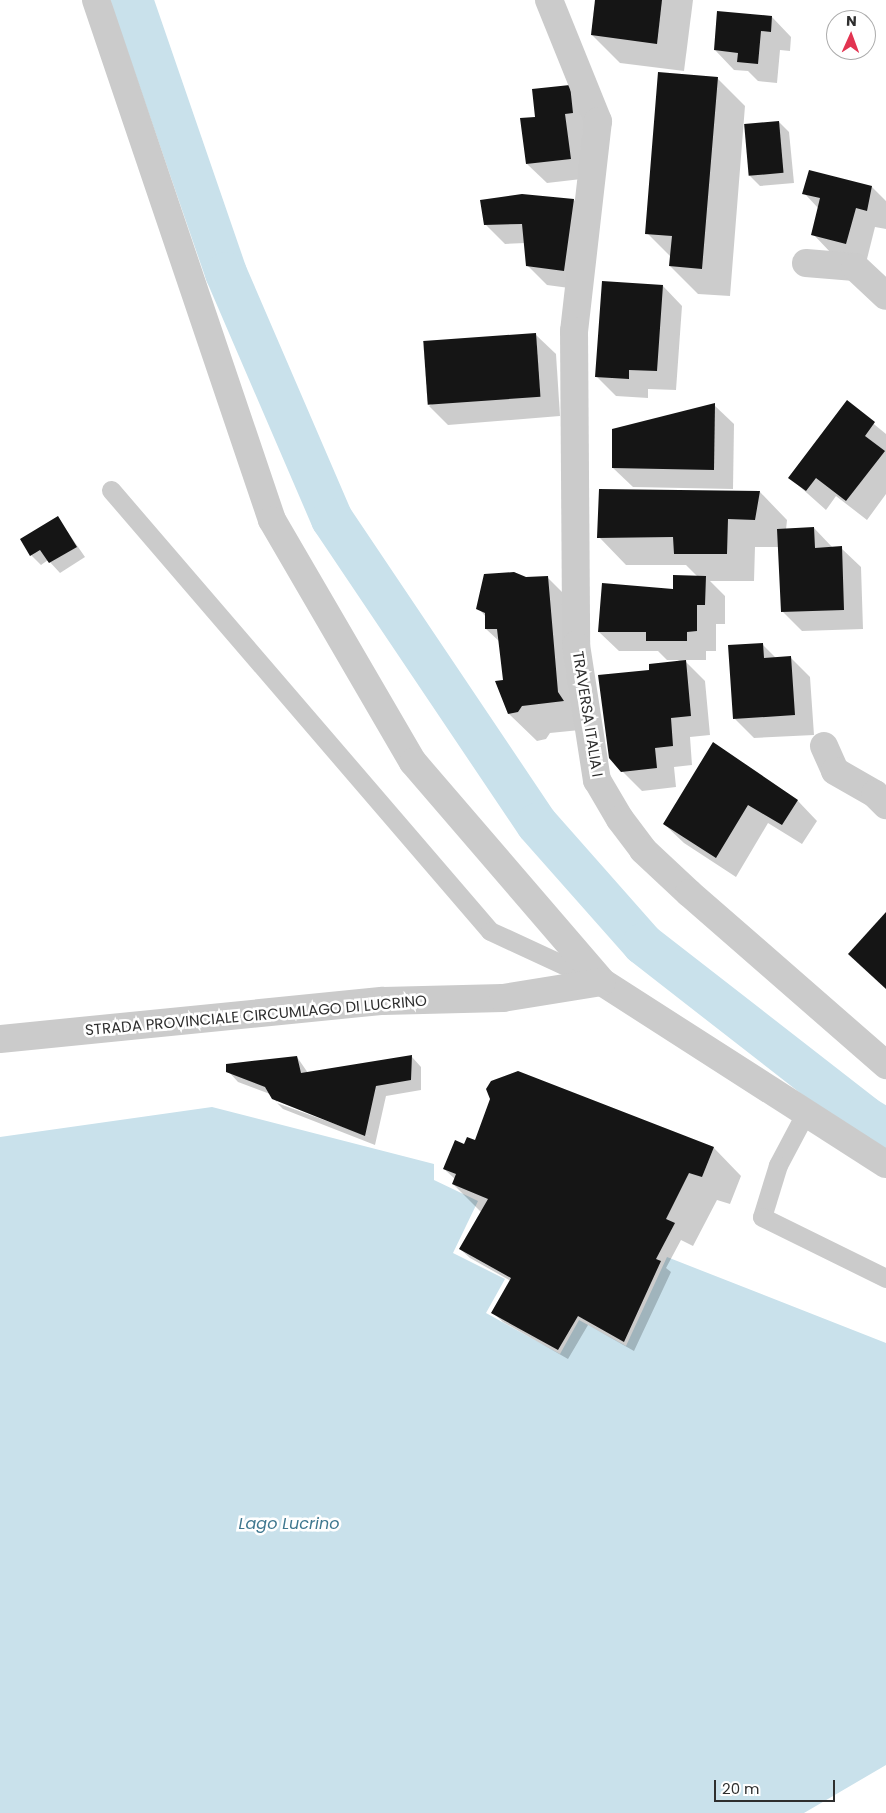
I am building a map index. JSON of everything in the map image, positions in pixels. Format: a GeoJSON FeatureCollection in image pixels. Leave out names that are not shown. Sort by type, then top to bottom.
{"type":"FeatureCollection","features":[{"type":"Feature","properties":{"kind":"street"},"geometry":{"type":"LineString","coordinates":[[96,0],[272,520],[412,762],[602,982],[886,1164]]}},
{"type":"Feature","properties":{"kind":"street","name":"TRAVERSA ITALIA I"},"geometry":{"type":"LineString","coordinates":[[549,0],[598,121],[574,331],[576,645],[596,780],[643,850],[886,1065]]}},
{"type":"Feature","properties":{"kind":"street"},"geometry":{"type":"LineString","coordinates":[[806,263],[855,267],[886,296]]}},
{"type":"Feature","properties":{"kind":"street"},"geometry":{"type":"LineString","coordinates":[[824,746],[835,771],[875,794],[886,804]]}},
{"type":"Feature","properties":{"kind":"street","name":"STRADA PROVINCIALE CIRCUMLAGO DI LUCRINO"},"geometry":{"type":"LineString","coordinates":[[0,1039],[383,1001],[503,998],[602,982]]}},
{"type":"Feature","properties":{"kind":"lane"},"geometry":{"type":"LineString","coordinates":[[111,490],[490,931],[602,982]]}},
{"type":"Feature","properties":{"kind":"lane"},"geometry":{"type":"LineString","coordinates":[[806,1114],[778,1165],[762,1217],[886,1278]]}},
{"type":"Feature","properties":{"kind":"water","name":"Lago Lucrino"},"geometry":{"type":"Polygon","coordinates":[[[212,1107],[434,1164],[434,1180],[478,1201],[453,1253],[505,1279],[486,1313],[560,1354],[579,1320],[626,1346],[667,1257],[886,1343],[886,1765],[804,1813],[0,1813],[0,1137],[212,1107]]]}},
{"type":"Feature","properties":{"kind":"building"},"geometry":{"type":"Polygon","coordinates":[[[595,0],[662,0],[657,44],[591,35],[595,0]]]}},
{"type":"Feature","properties":{"kind":"building"},"geometry":{"type":"Polygon","coordinates":[[[717,11],[772,16],[771,32],[761,31],[758,64],[737,62],[738,53],[714,50],[717,11]]]}},
{"type":"Feature","properties":{"kind":"building"},"geometry":{"type":"Polygon","coordinates":[[[658,72],[718,77],[702,269],[669,266],[672,236],[645,234],[658,72]]]}},
{"type":"Feature","properties":{"kind":"building"},"geometry":{"type":"Polygon","coordinates":[[[570,85],[573,113],[565,114],[571,159],[526,164],[520,118],[535,117],[532,89],[570,85]]]}},
{"type":"Feature","properties":{"kind":"building"},"geometry":{"type":"Polygon","coordinates":[[[779,121],[784,173],[749,176],[744,124],[779,121]]]}},
{"type":"Feature","properties":{"kind":"building"},"geometry":{"type":"Polygon","coordinates":[[[809,170],[872,186],[867,211],[856,208],[846,244],[811,235],[820,198],[802,194],[809,170]]]}},
{"type":"Feature","properties":{"kind":"building"},"geometry":{"type":"Polygon","coordinates":[[[522,194],[574,199],[564,271],[526,266],[522,224],[484,225],[480,200],[522,194]]]}},
{"type":"Feature","properties":{"kind":"building"},"geometry":{"type":"Polygon","coordinates":[[[602,281],[663,285],[657,371],[629,370],[629,379],[595,377],[602,281]]]}},
{"type":"Feature","properties":{"kind":"building"},"geometry":{"type":"Polygon","coordinates":[[[536,333],[540,397],[428,405],[423,341],[536,333]]]}},
{"type":"Feature","properties":{"kind":"building"},"geometry":{"type":"Polygon","coordinates":[[[847,400],[875,422],[865,436],[885,451],[846,501],[816,478],[806,491],[788,478],[847,400]]]}},
{"type":"Feature","properties":{"kind":"building"},"geometry":{"type":"Polygon","coordinates":[[[715,403],[714,470],[612,468],[612,429],[715,403]]]}},
{"type":"Feature","properties":{"kind":"building"},"geometry":{"type":"Polygon","coordinates":[[[599,489],[760,491],[755,520],[728,519],[727,554],[674,554],[673,537],[597,538],[599,489]]]}},
{"type":"Feature","properties":{"kind":"building"},"geometry":{"type":"Polygon","coordinates":[[[58,516],[77,547],[49,563],[40,550],[30,556],[20,539],[58,516]]]}},
{"type":"Feature","properties":{"kind":"building"},"geometry":{"type":"Polygon","coordinates":[[[814,527],[815,548],[842,546],[844,610],[781,612],[777,529],[814,527]]]}},
{"type":"Feature","properties":{"kind":"building"},"geometry":{"type":"Polygon","coordinates":[[[514,572],[526,577],[548,576],[558,692],[564,701],[522,706],[518,712],[508,714],[495,681],[503,680],[497,629],[485,629],[485,613],[476,609],[484,574],[514,572]]]}},
{"type":"Feature","properties":{"kind":"building"},"geometry":{"type":"Polygon","coordinates":[[[673,575],[706,576],[705,605],[697,605],[697,631],[687,632],[687,641],[646,641],[646,632],[598,632],[602,583],[673,589],[673,575]]]}},
{"type":"Feature","properties":{"kind":"building"},"geometry":{"type":"Polygon","coordinates":[[[763,643],[764,658],[791,656],[795,715],[733,719],[728,645],[763,643]]]}},
{"type":"Feature","properties":{"kind":"building"},"geometry":{"type":"Polygon","coordinates":[[[686,660],[691,716],[671,718],[673,746],[655,748],[657,768],[621,772],[609,758],[598,675],[649,670],[649,664],[686,660]]]}},
{"type":"Feature","properties":{"kind":"building"},"geometry":{"type":"Polygon","coordinates":[[[713,742],[798,800],[782,825],[748,805],[716,858],[663,824],[713,742]]]}},
{"type":"Feature","properties":{"kind":"building"},"geometry":{"type":"Polygon","coordinates":[[[886,912],[886,989],[848,954],[886,912]]]}},
{"type":"Feature","properties":{"kind":"building"},"geometry":{"type":"Polygon","coordinates":[[[412,1055],[411,1080],[376,1086],[365,1136],[272,1099],[265,1087],[226,1072],[226,1064],[297,1056],[301,1073],[412,1055]]]}},
{"type":"Feature","properties":{"kind":"building"},"geometry":{"type":"Polygon","coordinates":[[[518,1071],[714,1147],[702,1177],[689,1173],[666,1219],[675,1223],[656,1259],[661,1261],[624,1342],[578,1316],[558,1350],[491,1313],[511,1278],[459,1249],[488,1199],[452,1184],[456,1174],[443,1169],[455,1140],[464,1144],[467,1137],[475,1140],[490,1099],[486,1089],[491,1081],[518,1071]]]}},
{"type":"Feature","properties":{"kind":"waterway"},"geometry":{"type":"LineString","coordinates":[[132,0],[226,273],[332,519],[537,824],[643,944],[865,1117],[886,1130]]}}]}
